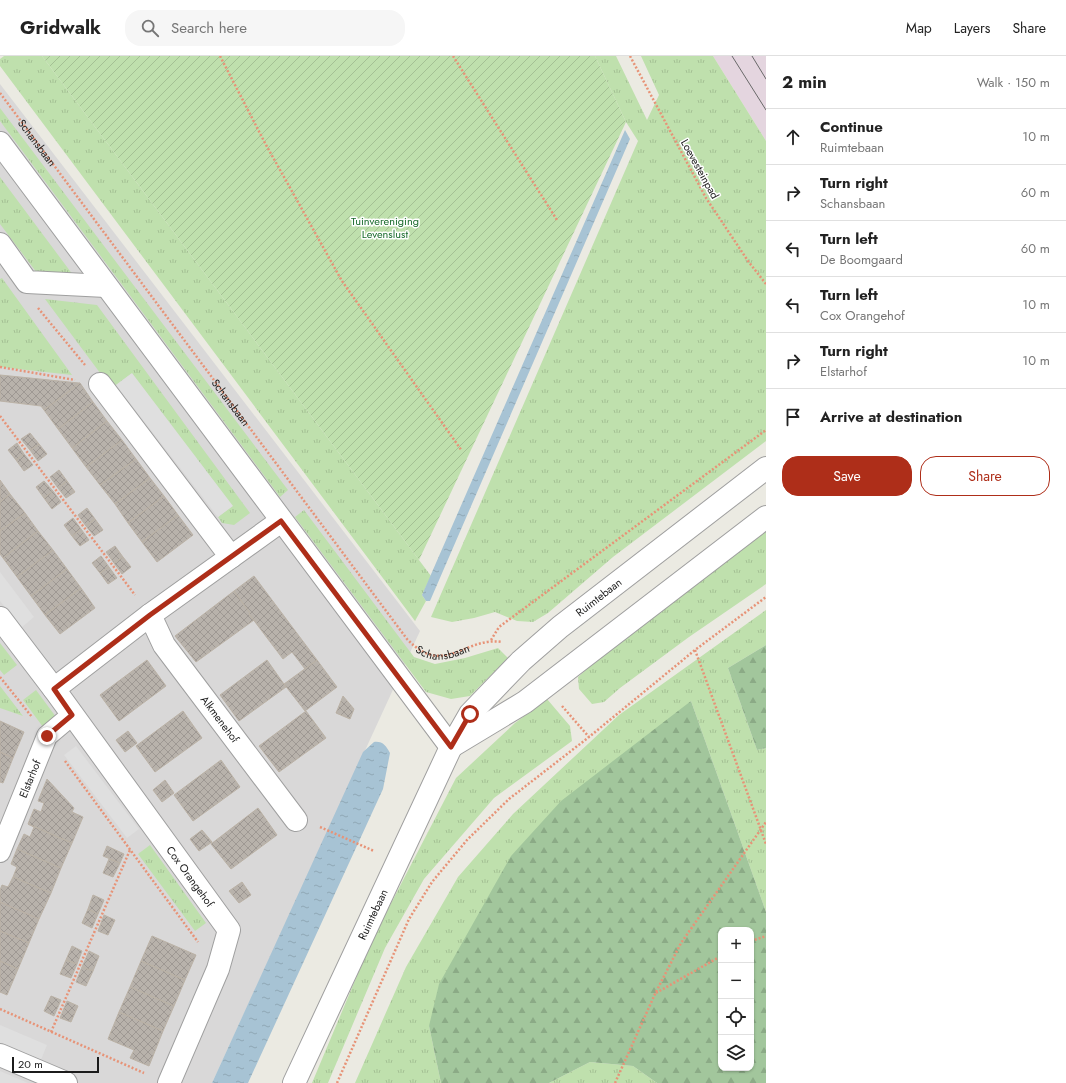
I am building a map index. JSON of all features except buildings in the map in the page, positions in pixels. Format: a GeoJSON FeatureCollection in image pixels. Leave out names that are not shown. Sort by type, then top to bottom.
{"type":"FeatureCollection","features":[{"type":"Feature","properties":{"kind":"street"},"geometry":{"type":"LineString","coordinates":[[0,143],[451,747],[525,702],[766,517]]}},
{"type":"Feature","properties":{"kind":"street"},"geometry":{"type":"LineString","coordinates":[[0,244],[27,282],[106,286]]}},
{"type":"Feature","properties":{"kind":"street"},"geometry":{"type":"LineString","coordinates":[[100,384],[231,557]]}},
{"type":"Feature","properties":{"kind":"street","name":"Ruimtebaan"},"geometry":{"type":"LineString","coordinates":[[294,1083],[451,747],[470,714],[521,661],[560,627],[766,468]]}},
{"type":"Feature","properties":{"kind":"street"},"geometry":{"type":"LineString","coordinates":[[54,689],[150,615],[281,521]]}},
{"type":"Feature","properties":{"kind":"street","name":"Alkmenehof"},"geometry":{"type":"LineString","coordinates":[[150,615],[164,645],[296,820]]}},
{"type":"Feature","properties":{"kind":"street","name":"Cox Orangehof"},"geometry":{"type":"LineString","coordinates":[[0,618],[54,689],[229,930],[218,969],[169,1083]]}},
{"type":"Feature","properties":{"kind":"street","name":"Elstarhof"},"geometry":{"type":"LineString","coordinates":[[0,852],[47,736],[72,715]]}},
{"type":"Feature","properties":{"kind":"street"},"geometry":{"type":"LineString","coordinates":[[0,1055],[66,1083]]}},
{"type":"Feature","properties":{"kind":"path"},"geometry":{"type":"LineString","coordinates":[[220,56],[265,143],[342,281],[462,451]]}},
{"type":"Feature","properties":{"kind":"path"},"geometry":{"type":"LineString","coordinates":[[453,56],[557,220]]}},
{"type":"Feature","properties":{"kind":"path","name":"Loevesteinpad"},"geometry":{"type":"LineString","coordinates":[[630,56],[706,198],[748,261],[766,284]]}},
{"type":"Feature","properties":{"kind":"path","name":"Schansbaan"},"geometry":{"type":"LineString","coordinates":[[0,93],[407,639],[417,650],[433,656],[450,655],[491,640],[499,627],[766,430]]}},
{"type":"Feature","properties":{"kind":"path"},"geometry":{"type":"LineString","coordinates":[[27,282],[37,306],[100,384]]}},
{"type":"Feature","properties":{"kind":"path"},"geometry":{"type":"LineString","coordinates":[[0,367],[100,384]]}},
{"type":"Feature","properties":{"kind":"path"},"geometry":{"type":"LineString","coordinates":[[0,416],[150,615]]}},
{"type":"Feature","properties":{"kind":"path"},"geometry":{"type":"LineString","coordinates":[[337,1083],[409,919],[432,882],[467,840],[509,799],[589,737],[695,650],[766,597]]}},
{"type":"Feature","properties":{"kind":"path"},"geometry":{"type":"LineString","coordinates":[[695,650],[766,844]]}},
{"type":"Feature","properties":{"kind":"path"},"geometry":{"type":"LineString","coordinates":[[0,677],[47,736],[218,969]]}},
{"type":"Feature","properties":{"kind":"path"},"geometry":{"type":"LineString","coordinates":[[615,1083],[655,994],[681,943],[766,822]]}},
{"type":"Feature","properties":{"kind":"path"},"geometry":{"type":"LineString","coordinates":[[321,827],[365,847]]}},
{"type":"Feature","properties":{"kind":"path"},"geometry":{"type":"LineString","coordinates":[[51,1032],[130,850]]}},
{"type":"Feature","properties":{"kind":"path"},"geometry":{"type":"LineString","coordinates":[[754,940],[766,936]]}},
{"type":"Feature","properties":{"kind":"path"},"geometry":{"type":"LineString","coordinates":[[655,994],[718,958]]}},
{"type":"Feature","properties":{"kind":"path"},"geometry":{"type":"LineString","coordinates":[[0,1009],[146,1074]]}},
{"type":"Feature","properties":{"kind":"shaded area"},"geometry":{"type":"Polygon","coordinates":[[[713,56],[766,56],[766,141],[733,88],[713,56]]]}},
{"type":"Feature","properties":{"kind":"shaded area"},"geometry":{"type":"Polygon","coordinates":[[[0,84],[420,631],[212,1083],[0,1083],[0,84]]]}},
{"type":"Feature","properties":{"kind":"shaded area"},"geometry":{"type":"Polygon","coordinates":[[[132,373],[233,506],[218,517],[116,385],[132,373]]]}},
{"type":"Feature","properties":{"kind":"shaded area"},"geometry":{"type":"Polygon","coordinates":[[[0,572],[34,617],[21,628],[0,601],[0,572]]]}},
{"type":"Feature","properties":{"kind":"shaded area"},"geometry":{"type":"Polygon","coordinates":[[[76,746],[139,829],[127,838],[64,755],[76,746]]]}},
{"type":"Feature","properties":{"kind":"shaded area"},"geometry":{"type":"Polygon","coordinates":[[[0,1025],[47,1045],[40,1062],[0,1045],[0,1025]]]}},
{"type":"Feature","properties":{"kind":"shaded area"},"geometry":{"type":"Polygon","coordinates":[[[0,1071],[28,1083],[0,1083],[0,1071]]]}},
{"type":"Feature","properties":{"kind":"green space"},"geometry":{"type":"Polygon","coordinates":[[[4,56],[42,56],[431,576],[422,595],[426,601],[415,621],[0,66],[0,59],[4,56]]]}},
{"type":"Feature","properties":{"kind":"green space","name":"Tuinvereniging Levenslust"},"geometry":{"type":"Polygon","coordinates":[[[42,56],[595,56],[626,122],[419,560],[42,56]]]}},
{"type":"Feature","properties":{"kind":"green space"},"geometry":{"type":"Polygon","coordinates":[[[595,56],[616,56],[647,120],[659,95],[641,56],[713,56],[766,141],[766,441],[613,557],[548,613],[533,622],[517,621],[495,612],[452,622],[431,617],[638,141],[626,122],[595,56]]]}},
{"type":"Feature","properties":{"kind":"green space"},"geometry":{"type":"Polygon","coordinates":[[[0,108],[288,490],[280,497],[0,121],[0,108]]]}},
{"type":"Feature","properties":{"kind":"green space"},"geometry":{"type":"Polygon","coordinates":[[[0,177],[76,279],[37,273],[0,224],[0,177]]]}},
{"type":"Feature","properties":{"kind":"green space"},"geometry":{"type":"Polygon","coordinates":[[[2,278],[72,375],[0,367],[0,279],[2,278]]]}},
{"type":"Feature","properties":{"kind":"green space"},"geometry":{"type":"Polygon","coordinates":[[[45,299],[97,305],[250,513],[234,525],[222,523],[218,517],[232,506],[131,374],[116,385],[109,385],[45,299]]]}},
{"type":"Feature","properties":{"kind":"green space"},"geometry":{"type":"Polygon","coordinates":[[[304,510],[414,657],[435,664],[465,658],[498,648],[508,658],[470,696],[451,699],[426,692],[295,517],[304,510]]]}},
{"type":"Feature","properties":{"kind":"green space"},"geometry":{"type":"Polygon","coordinates":[[[766,526],[766,584],[689,637],[620,688],[604,702],[592,704],[579,689],[578,677],[606,652],[766,526]]]}},
{"type":"Feature","properties":{"kind":"green space"},"geometry":{"type":"Polygon","coordinates":[[[766,610],[766,645],[728,668],[757,750],[766,748],[766,912],[691,701],[429,1026],[441,1083],[355,1083],[406,967],[458,877],[513,814],[619,715],[766,610]]]}},
{"type":"Feature","properties":{"kind":"green space"},"geometry":{"type":"Polygon","coordinates":[[[0,643],[17,665],[4,675],[0,670],[0,643]]]}},
{"type":"Feature","properties":{"kind":"green space"},"geometry":{"type":"Polygon","coordinates":[[[766,645],[766,748],[757,750],[728,668],[766,645]]]}},
{"type":"Feature","properties":{"kind":"green space"},"geometry":{"type":"Polygon","coordinates":[[[0,686],[23,716],[0,708],[0,686]]]}},
{"type":"Feature","properties":{"kind":"green space"},"geometry":{"type":"Polygon","coordinates":[[[36,690],[56,717],[43,727],[23,700],[36,690]]]}},
{"type":"Feature","properties":{"kind":"green space"},"geometry":{"type":"Polygon","coordinates":[[[547,699],[570,726],[572,741],[494,798],[424,879],[385,948],[328,1083],[312,1083],[372,940],[456,778],[515,723],[547,699]]]}},
{"type":"Feature","properties":{"kind":"green space"},"geometry":{"type":"Polygon","coordinates":[[[691,701],[766,912],[766,1083],[657,1083],[633,1066],[590,1062],[549,1083],[441,1083],[429,1026],[439,984],[511,856],[561,801],[691,701]]]}},
{"type":"Feature","properties":{"kind":"green space"},"geometry":{"type":"Polygon","coordinates":[[[150,845],[206,923],[195,931],[138,854],[150,845]]]}},
{"type":"Feature","properties":{"kind":"green space"},"geometry":{"type":"Polygon","coordinates":[[[590,1062],[633,1066],[657,1083],[549,1083],[590,1062]]]}},
{"type":"Feature","properties":{"kind":"water"},"geometry":{"type":"Polygon","coordinates":[[[625,130],[630,139],[430,601],[426,601],[422,595],[625,130]]]}},
{"type":"Feature","properties":{"kind":"water"},"geometry":{"type":"Polygon","coordinates":[[[374,742],[384,744],[390,753],[383,789],[248,1083],[212,1083],[363,752],[374,742]]]}},
{"type":"Feature","properties":{"kind":"tram line"},"geometry":{"type":"LineString","coordinates":[[732,56],[766,110]]}},
{"type":"Feature","properties":{"kind":"tram line"},"geometry":{"type":"LineString","coordinates":[[752,56],[766,79]]}},
{"type":"Feature","properties":{"kind":"route"},"geometry":{"type":"LineString","coordinates":[[47,736],[72,715],[54,689],[150,615],[281,521],[451,747],[470,714]]}}]}
